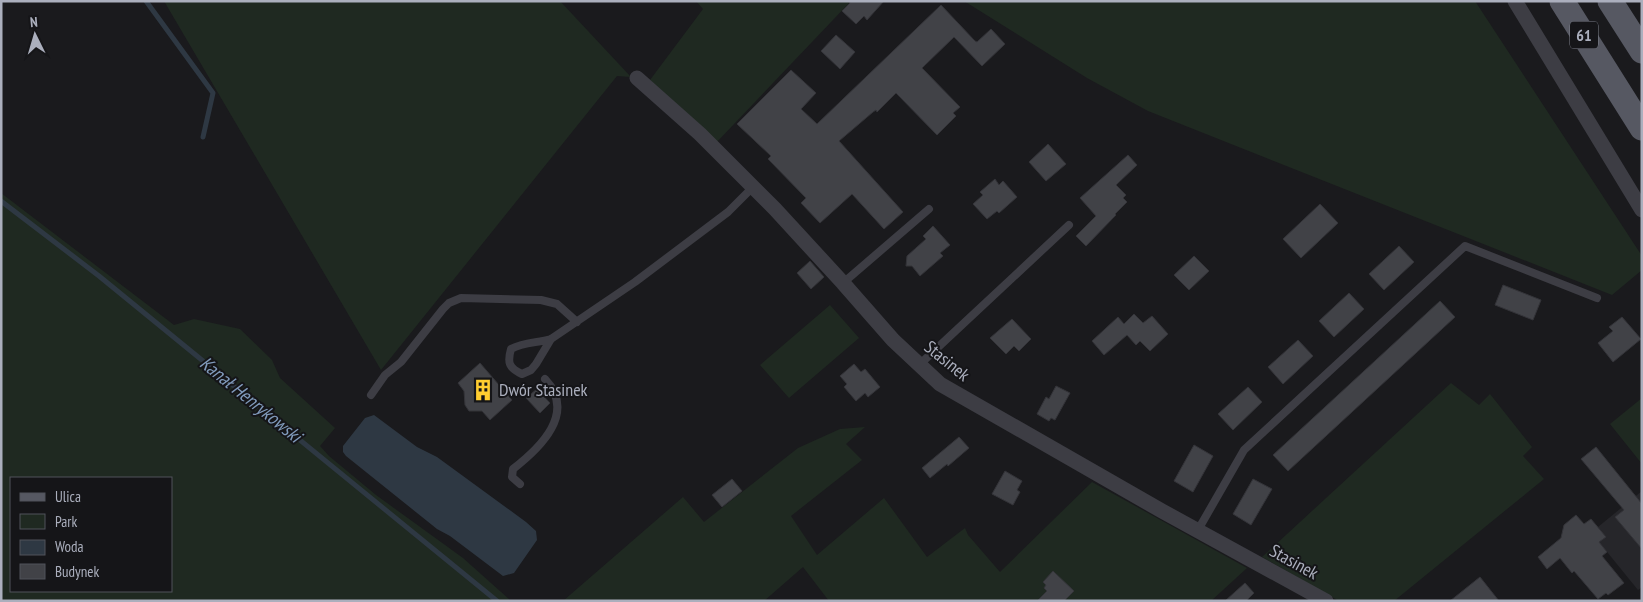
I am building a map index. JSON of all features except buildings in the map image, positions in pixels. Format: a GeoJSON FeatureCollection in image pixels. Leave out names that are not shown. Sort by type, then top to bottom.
{"type":"FeatureCollection","features":[{"type":"Feature","properties":{"kind":"main road","name":"61"},"geometry":{"type":"LineString","coordinates":[[1562,1],[1642,128]]}},
{"type":"Feature","properties":{"kind":"main road","name":"61"},"geometry":{"type":"LineString","coordinates":[[1610,1],[1642,51]]}},
{"type":"Feature","properties":{"kind":"street"},"geometry":{"type":"LineString","coordinates":[[1515,1],[1642,210]]}},
{"type":"Feature","properties":{"kind":"street","name":"Stasinek"},"geometry":{"type":"LineString","coordinates":[[637,78],[700,134],[753,187],[843,283],[893,340],[940,384],[1326,601]]}},
{"type":"Feature","properties":{"kind":"lane"},"geometry":{"type":"LineString","coordinates":[[551,339],[531,370],[522,374],[510,366],[510,349],[519,344],[551,339],[577,322],[635,282],[728,212],[753,187]]}},
{"type":"Feature","properties":{"kind":"lane"},"geometry":{"type":"LineString","coordinates":[[843,283],[929,209]]}},
{"type":"Feature","properties":{"kind":"lane"},"geometry":{"type":"LineString","coordinates":[[919,365],[1069,225]]}},
{"type":"Feature","properties":{"kind":"lane"},"geometry":{"type":"LineString","coordinates":[[1198,530],[1244,450],[1466,246],[1597,298]]}},
{"type":"Feature","properties":{"kind":"lane"},"geometry":{"type":"LineString","coordinates":[[371,396],[385,376],[401,362],[443,309],[449,303],[461,298],[541,300],[557,304],[577,322]]}},
{"type":"Feature","properties":{"kind":"lane"},"geometry":{"type":"LineString","coordinates":[[520,484],[512,477],[512,470],[540,446],[554,424],[557,406],[556,393],[545,379]]}},
{"type":"Feature","properties":{"kind":"shaded area"},"geometry":{"type":"Polygon","coordinates":[[[1642,491],[1642,587],[1638,590],[1599,542],[1606,537],[1598,527],[1642,491]]]}},
{"type":"Feature","properties":{"kind":"green space"},"geometry":{"type":"Polygon","coordinates":[[[164,1],[560,1],[631,77],[617,76],[381,370],[164,1]]]}},
{"type":"Feature","properties":{"kind":"green space"},"geometry":{"type":"Polygon","coordinates":[[[696,1],[851,1],[715,144],[650,80],[703,9],[696,1]]]}},
{"type":"Feature","properties":{"kind":"green space"},"geometry":{"type":"Polygon","coordinates":[[[964,1],[1475,1],[1642,256],[1642,270],[1612,295],[1148,111],[1087,78],[964,1]]]}},
{"type":"Feature","properties":{"kind":"green space"},"geometry":{"type":"Polygon","coordinates":[[[1,193],[174,325],[194,319],[240,329],[272,360],[280,378],[335,428],[320,446],[329,456],[376,495],[463,558],[511,601],[1,601],[1,193]]]}},
{"type":"Feature","properties":{"kind":"green space"},"geometry":{"type":"Polygon","coordinates":[[[830,305],[859,338],[789,398],[760,365],[830,305]]]}},
{"type":"Feature","properties":{"kind":"green space"},"geometry":{"type":"Polygon","coordinates":[[[1451,383],[1479,405],[1490,394],[1532,447],[1523,456],[1544,479],[1394,601],[1339,601],[1262,557],[1451,383]]]}},
{"type":"Feature","properties":{"kind":"green space"},"geometry":{"type":"Polygon","coordinates":[[[1642,398],[1642,464],[1610,424],[1642,398]]]}},
{"type":"Feature","properties":{"kind":"green space"},"geometry":{"type":"Polygon","coordinates":[[[865,427],[846,444],[862,460],[791,516],[817,555],[884,498],[927,557],[965,528],[968,535],[1000,572],[1092,482],[1247,568],[1211,601],[829,601],[803,567],[764,601],[563,601],[683,497],[704,522],[798,448],[840,429],[865,427]]]}},
{"type":"Feature","properties":{"kind":"water"},"geometry":{"type":"Polygon","coordinates":[[[374,415],[417,447],[437,457],[536,531],[537,540],[514,573],[503,576],[450,536],[437,529],[346,456],[343,452],[343,446],[365,418],[374,415]]]}},
{"type":"Feature","properties":{"kind":"waterway"},"geometry":{"type":"LineString","coordinates":[[146,1],[213,93],[203,137]]}},
{"type":"Feature","properties":{"kind":"waterway","name":"Kanał Henrykowski"},"geometry":{"type":"LineString","coordinates":[[1,201],[99,276],[497,601]]}},
{"type":"Feature","properties":{"kind":"place","name":"Dwór Stasinek"},"geometry":{"type":"Point","coordinates":[483,390]}}]}
